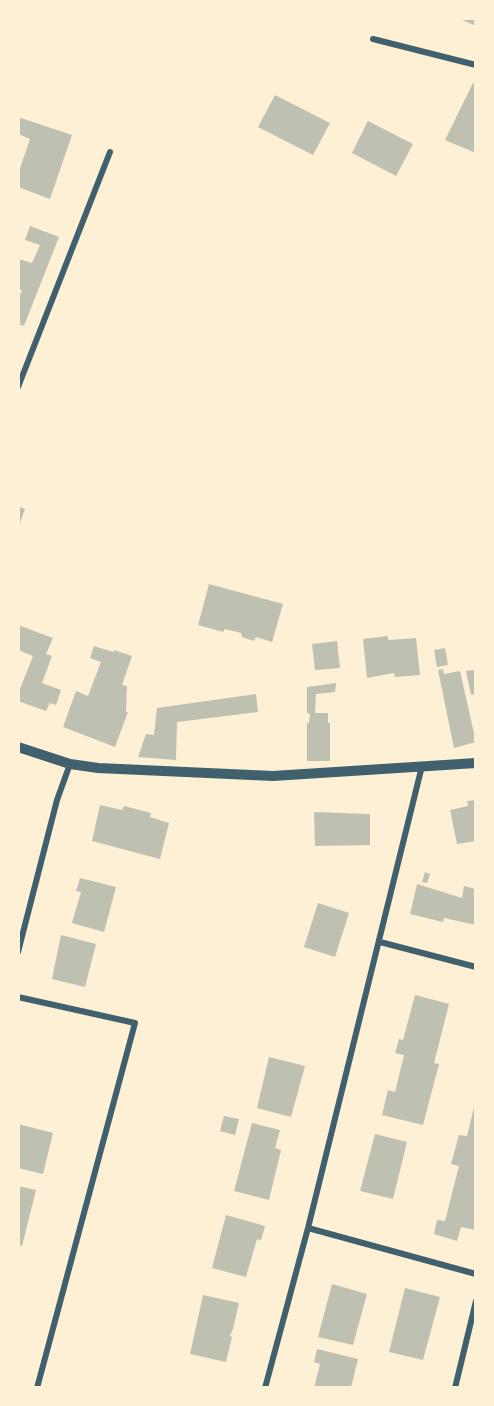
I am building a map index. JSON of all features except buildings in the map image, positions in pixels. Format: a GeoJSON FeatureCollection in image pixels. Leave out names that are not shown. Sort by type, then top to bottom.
{"type":"FeatureCollection","features":[{"type":"Feature","properties":{"kind":"street"},"geometry":{"type":"LineString","coordinates":[[373,39],[476,65]]}},
{"type":"Feature","properties":{"kind":"street"},"geometry":{"type":"LineString","coordinates":[[18,387],[110,152]]}},
{"type":"Feature","properties":{"kind":"street"},"geometry":{"type":"LineString","coordinates":[[18,747],[70,764],[98,768],[273,776],[476,763]]}},
{"type":"Feature","properties":{"kind":"street"},"geometry":{"type":"LineString","coordinates":[[18,952],[57,800],[70,764]]}},
{"type":"Feature","properties":{"kind":"street"},"geometry":{"type":"LineString","coordinates":[[265,1388],[308,1228],[422,766]]}},
{"type":"Feature","properties":{"kind":"street"},"geometry":{"type":"LineString","coordinates":[[380,942],[476,967]]}},
{"type":"Feature","properties":{"kind":"street"},"geometry":{"type":"LineString","coordinates":[[18,997],[135,1023],[37,1388]]}},
{"type":"Feature","properties":{"kind":"street"},"geometry":{"type":"LineString","coordinates":[[308,1228],[476,1274]]}},
{"type":"Feature","properties":{"kind":"street"},"geometry":{"type":"LineString","coordinates":[[455,1388],[476,1301]]}}]}
